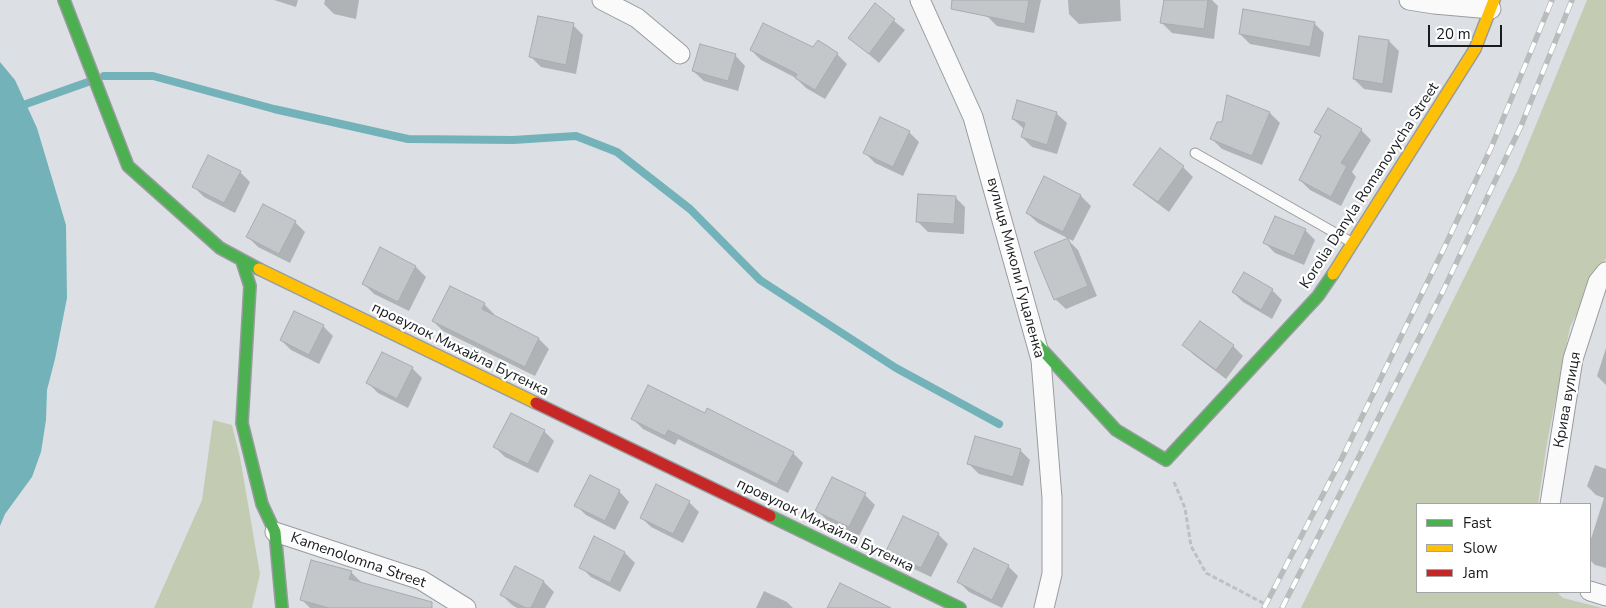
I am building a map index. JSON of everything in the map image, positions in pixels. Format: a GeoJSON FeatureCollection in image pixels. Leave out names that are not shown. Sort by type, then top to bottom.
{"type":"FeatureCollection","features":[{"type":"Feature","properties":{"kind":"street","name":"провулок Михайла Бутенка"},"geometry":{"type":"LineString","coordinates":[[64,0],[128,166],[220,248],[242,262],[960,608]]}},
{"type":"Feature","properties":{"kind":"street"},"geometry":{"type":"LineString","coordinates":[[602,0],[637,18],[680,54]]}},
{"type":"Feature","properties":{"kind":"street","name":"вулиця Миколи Гуцаленка"},"geometry":{"type":"LineString","coordinates":[[920,0],[973,117],[1041,360],[1052,498],[1052,574],[1044,608]]}},
{"type":"Feature","properties":{"kind":"street"},"geometry":{"type":"LineString","coordinates":[[1409,0],[1434,4],[1492,5]]}},
{"type":"Feature","properties":{"kind":"street","name":"Korolia Danyla Romanovycha Street"},"geometry":{"type":"LineString","coordinates":[[1166,460],[1318,296],[1354,243],[1475,49],[1492,5]]}},
{"type":"Feature","properties":{"kind":"street"},"geometry":{"type":"LineString","coordinates":[[242,262],[250,286],[242,423],[262,504],[275,532],[282,608]]}},
{"type":"Feature","properties":{"kind":"street","name":"Крива вулиця"},"geometry":{"type":"LineString","coordinates":[[1550,503],[1573,359],[1598,282],[1606,272]]}},
{"type":"Feature","properties":{"kind":"street"},"geometry":{"type":"LineString","coordinates":[[1036,343],[1116,430],[1166,460]]}},
{"type":"Feature","properties":{"kind":"street","name":"Kamenolomna Street"},"geometry":{"type":"LineString","coordinates":[[275,532],[421,580],[466,608]]}},
{"type":"Feature","properties":{"kind":"lane"},"geometry":{"type":"LineString","coordinates":[[1195,152],[1354,243]]}},
{"type":"Feature","properties":{"kind":"path"},"geometry":{"type":"LineString","coordinates":[[1166,460],[1185,508],[1191,546],[1206,573],[1265,604]]}},
{"type":"Feature","properties":{"kind":"green space"},"geometry":{"type":"Polygon","coordinates":[[[1587,0],[1606,0],[1606,258],[1570,327],[1547,443],[1538,503],[1416,503],[1416,593],[1558,593],[1563,598],[1603,608],[1301,608],[1517,171],[1587,0]]]}},
{"type":"Feature","properties":{"kind":"green space"},"geometry":{"type":"Polygon","coordinates":[[[213,420],[232,425],[240,457],[260,574],[252,608],[154,608],[202,500],[213,420]]]}},
{"type":"Feature","properties":{"kind":"water"},"geometry":{"type":"Polygon","coordinates":[[[0,62],[15,80],[37,128],[66,225],[67,298],[47,390],[46,420],[41,452],[32,477],[5,514],[0,526],[0,62]]]}},
{"type":"Feature","properties":{"kind":"building"},"geometry":{"type":"Polygon","coordinates":[[[952,0],[1029,0],[1025,24],[951,9],[952,0]]]}},
{"type":"Feature","properties":{"kind":"building"},"geometry":{"type":"Polygon","coordinates":[[[1164,0],[1208,0],[1204,29],[1160,23],[1164,0]]]}},
{"type":"Feature","properties":{"kind":"building"},"geometry":{"type":"Polygon","coordinates":[[[875,3],[895,19],[869,54],[848,38],[875,3]]]}},
{"type":"Feature","properties":{"kind":"building"},"geometry":{"type":"Polygon","coordinates":[[[1243,9],[1315,22],[1310,47],[1239,34],[1243,9]]]}},
{"type":"Feature","properties":{"kind":"building"},"geometry":{"type":"Polygon","coordinates":[[[538,16],[574,23],[566,65],[529,57],[538,16]]]}},
{"type":"Feature","properties":{"kind":"building"},"geometry":{"type":"Polygon","coordinates":[[[763,23],[813,47],[818,40],[838,53],[815,90],[795,78],[797,74],[750,50],[763,23]]]}},
{"type":"Feature","properties":{"kind":"building"},"geometry":{"type":"Polygon","coordinates":[[[1359,36],[1389,40],[1383,84],[1353,79],[1359,36]]]}},
{"type":"Feature","properties":{"kind":"building"},"geometry":{"type":"Polygon","coordinates":[[[700,44],[736,54],[728,81],[692,71],[700,44]]]}},
{"type":"Feature","properties":{"kind":"building"},"geometry":{"type":"Polygon","coordinates":[[[1227,95],[1270,112],[1252,156],[1210,139],[1217,122],[1222,122],[1227,95]]]}},
{"type":"Feature","properties":{"kind":"building"},"geometry":{"type":"Polygon","coordinates":[[[1017,100],[1057,112],[1047,145],[1021,137],[1025,123],[1012,119],[1017,100]]]}},
{"type":"Feature","properties":{"kind":"building"},"geometry":{"type":"Polygon","coordinates":[[[1328,108],[1362,129],[1341,163],[1347,166],[1331,197],[1299,180],[1321,136],[1314,132],[1328,108]]]}},
{"type":"Feature","properties":{"kind":"building"},"geometry":{"type":"Polygon","coordinates":[[[880,117],[910,131],[893,167],[863,153],[880,117]]]}},
{"type":"Feature","properties":{"kind":"building"},"geometry":{"type":"Polygon","coordinates":[[[1160,148],[1184,166],[1158,202],[1133,185],[1160,148]]]}},
{"type":"Feature","properties":{"kind":"building"},"geometry":{"type":"Polygon","coordinates":[[[208,155],[241,171],[224,203],[192,187],[208,155]]]}},
{"type":"Feature","properties":{"kind":"building"},"geometry":{"type":"Polygon","coordinates":[[[1044,176],[1081,195],[1063,232],[1026,213],[1044,176]]]}},
{"type":"Feature","properties":{"kind":"building"},"geometry":{"type":"Polygon","coordinates":[[[918,194],[956,196],[954,224],[916,222],[918,194]]]}},
{"type":"Feature","properties":{"kind":"building"},"geometry":{"type":"Polygon","coordinates":[[[263,204],[296,221],[279,254],[246,237],[263,204]]]}},
{"type":"Feature","properties":{"kind":"building"},"geometry":{"type":"Polygon","coordinates":[[[1275,216],[1306,229],[1294,256],[1263,243],[1275,216]]]}},
{"type":"Feature","properties":{"kind":"building"},"geometry":{"type":"Polygon","coordinates":[[[1068,238],[1088,286],[1054,300],[1034,252],[1068,238]]]}},
{"type":"Feature","properties":{"kind":"building"},"geometry":{"type":"Polygon","coordinates":[[[380,247],[416,266],[398,302],[362,284],[380,247]]]}},
{"type":"Feature","properties":{"kind":"building"},"geometry":{"type":"Polygon","coordinates":[[[1244,272],[1273,289],[1261,310],[1232,292],[1244,272]]]}},
{"type":"Feature","properties":{"kind":"building"},"geometry":{"type":"Polygon","coordinates":[[[450,286],[485,303],[482,309],[539,338],[525,367],[432,321],[450,286]]]}},
{"type":"Feature","properties":{"kind":"building"},"geometry":{"type":"Polygon","coordinates":[[[294,311],[324,325],[309,355],[280,340],[294,311]]]}},
{"type":"Feature","properties":{"kind":"building"},"geometry":{"type":"Polygon","coordinates":[[[1200,321],[1234,345],[1216,370],[1182,345],[1200,321]]]}},
{"type":"Feature","properties":{"kind":"building"},"geometry":{"type":"Polygon","coordinates":[[[382,352],[413,367],[397,399],[366,383],[382,352]]]}},
{"type":"Feature","properties":{"kind":"building"},"geometry":{"type":"Polygon","coordinates":[[[648,385],[705,413],[707,408],[794,452],[777,484],[668,430],[665,436],[631,419],[648,385]]]}},
{"type":"Feature","properties":{"kind":"building"},"geometry":{"type":"Polygon","coordinates":[[[511,413],[545,430],[528,464],[493,447],[511,413]]]}},
{"type":"Feature","properties":{"kind":"building"},"geometry":{"type":"Polygon","coordinates":[[[975,436],[1021,449],[1013,477],[967,464],[975,436]]]}},
{"type":"Feature","properties":{"kind":"building"},"geometry":{"type":"Polygon","coordinates":[[[590,475],[620,490],[605,521],[574,506],[590,475]]]}},
{"type":"Feature","properties":{"kind":"building"},"geometry":{"type":"Polygon","coordinates":[[[832,477],[866,493],[849,527],[815,511],[832,477]]]}},
{"type":"Feature","properties":{"kind":"building"},"geometry":{"type":"Polygon","coordinates":[[[656,484],[690,501],[673,534],[640,518],[656,484]]]}},
{"type":"Feature","properties":{"kind":"building"},"geometry":{"type":"Polygon","coordinates":[[[903,516],[939,533],[921,568],[886,551],[903,516]]]}},
{"type":"Feature","properties":{"kind":"building"},"geometry":{"type":"Polygon","coordinates":[[[594,536],[625,552],[610,583],[579,568],[594,536]]]}},
{"type":"Feature","properties":{"kind":"building"},"geometry":{"type":"Polygon","coordinates":[[[974,548],[1009,565],[992,600],[957,582],[974,548]]]}},
{"type":"Feature","properties":{"kind":"building"},"geometry":{"type":"Polygon","coordinates":[[[311,560],[352,571],[349,579],[432,602],[432,608],[329,608],[300,600],[311,560]]]}},
{"type":"Feature","properties":{"kind":"building"},"geometry":{"type":"Polygon","coordinates":[[[515,566],[544,581],[531,608],[526,608],[500,595],[515,566]]]}},
{"type":"Feature","properties":{"kind":"building"},"geometry":{"type":"Polygon","coordinates":[[[840,583],[891,608],[827,608],[840,583]]]}},
{"type":"Feature","properties":{"kind":"waterway"},"geometry":{"type":"LineString","coordinates":[[104,76],[153,76],[274,109],[408,139],[513,140],[576,136],[617,152],[690,209],[760,280],[896,368],[999,424]]}},
{"type":"Feature","properties":{"kind":"waterway"},"geometry":{"type":"LineString","coordinates":[[18,109],[26,104],[88,82]]}},
{"type":"Feature","properties":{"kind":"railway"},"geometry":{"type":"LineString","coordinates":[[1264,608],[1343,456],[1446,244],[1491,148],[1552,0]]}},
{"type":"Feature","properties":{"kind":"railway"},"geometry":{"type":"LineString","coordinates":[[1282,608],[1443,291],[1521,126],[1572,0]]}},
{"type":"Feature","properties":{"kind":"traffic: fast"},"geometry":{"type":"LineString","coordinates":[[64,0],[128,166],[220,248],[259,269]]}},
{"type":"Feature","properties":{"kind":"traffic: fast"},"geometry":{"type":"LineString","coordinates":[[242,261],[250,286],[242,423],[262,504],[275,532],[282,608]]}},
{"type":"Feature","properties":{"kind":"traffic: fast"},"geometry":{"type":"LineString","coordinates":[[1036,343],[1116,430],[1166,460],[1318,296],[1333,274]]}},
{"type":"Feature","properties":{"kind":"traffic: fast"},"geometry":{"type":"LineString","coordinates":[[770,516],[960,608]]}},
{"type":"Feature","properties":{"kind":"traffic: slow"},"geometry":{"type":"LineString","coordinates":[[1333,274],[1475,49],[1494,0]]}},
{"type":"Feature","properties":{"kind":"traffic: slow"},"geometry":{"type":"LineString","coordinates":[[259,269],[536,403]]}},
{"type":"Feature","properties":{"kind":"traffic: jam"},"geometry":{"type":"LineString","coordinates":[[536,403],[770,516]]}}]}
